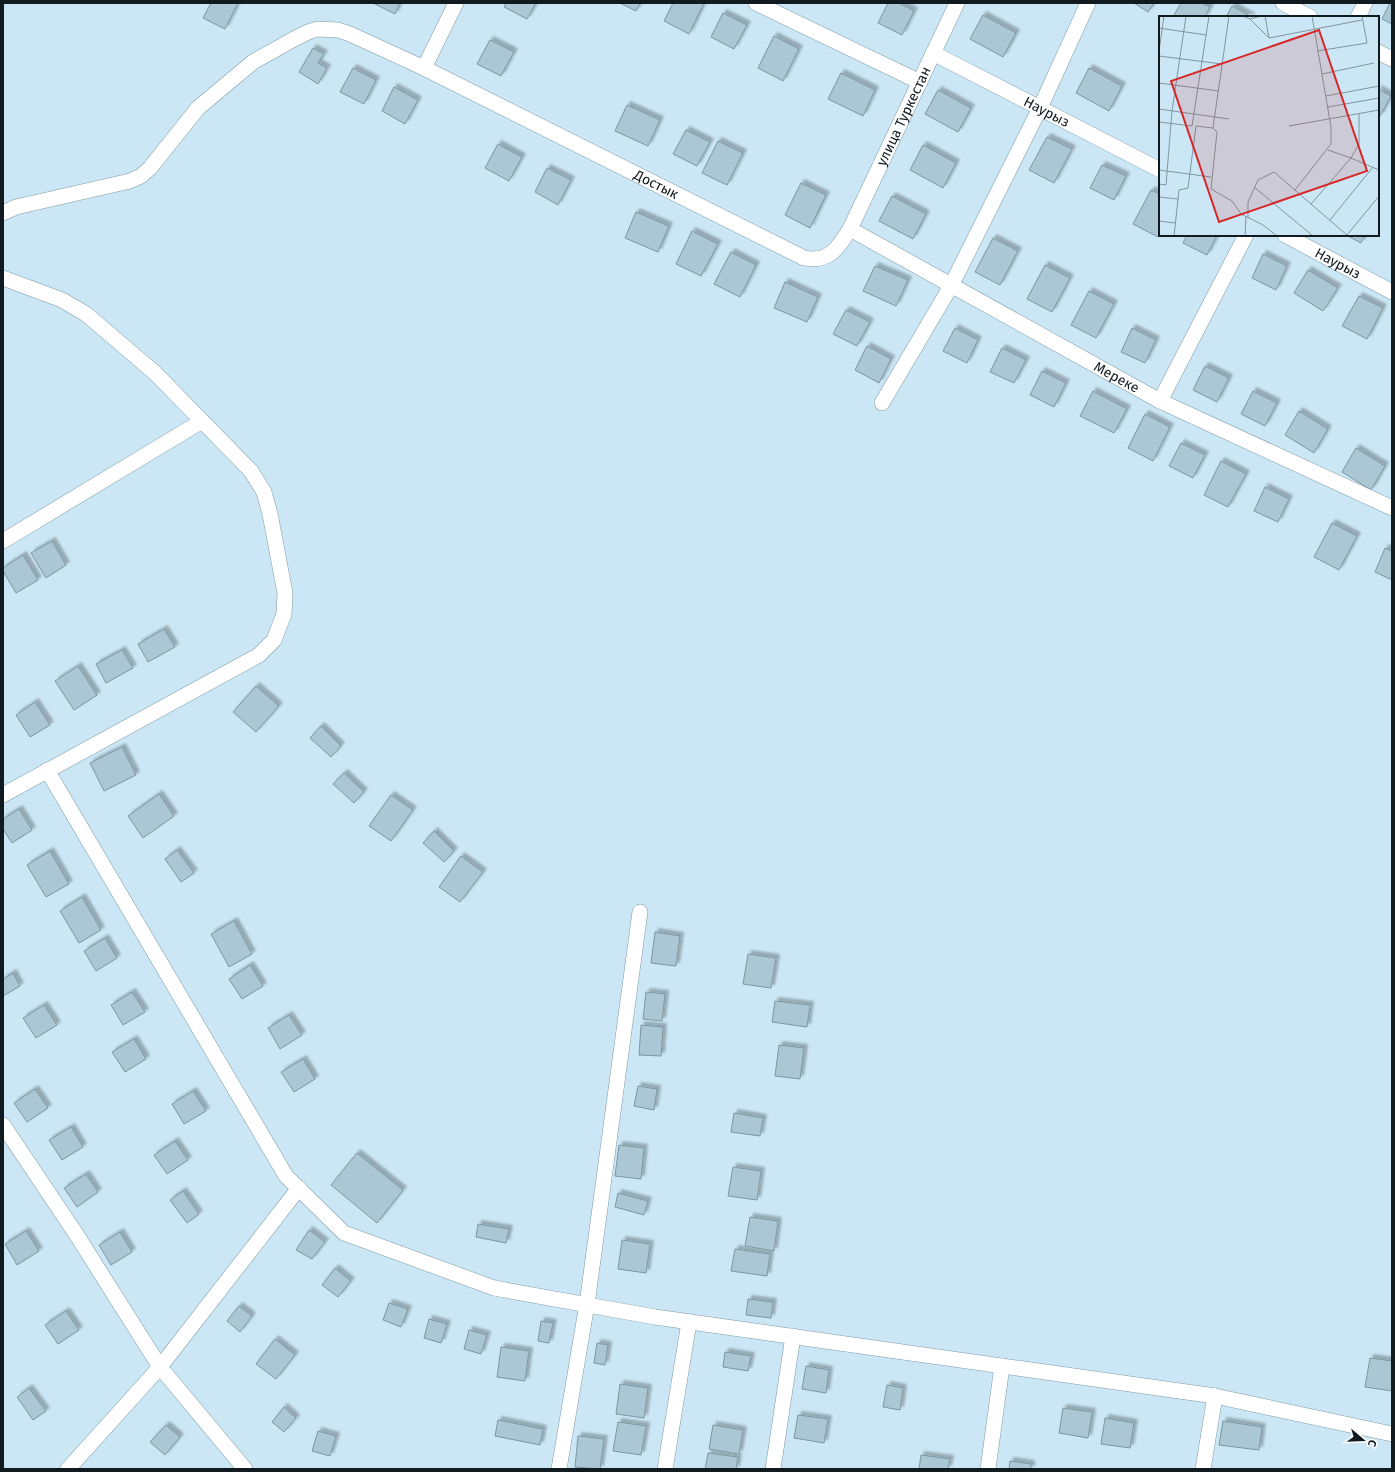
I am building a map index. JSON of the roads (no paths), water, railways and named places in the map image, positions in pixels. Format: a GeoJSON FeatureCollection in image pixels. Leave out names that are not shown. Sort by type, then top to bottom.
{"type":"FeatureCollection","features":[{"type":"Feature","properties":{"kind":"street"},"geometry":{"type":"LineString","coordinates":[[424,68],[456,3]]}},
{"type":"Feature","properties":{"kind":"street"},"geometry":{"type":"LineString","coordinates":[[756,3],[920,82]]}},
{"type":"Feature","properties":{"kind":"street","name":"улица Туркестан"},"geometry":{"type":"LineString","coordinates":[[850,229],[957,3]]}},
{"type":"Feature","properties":{"kind":"street"},"geometry":{"type":"LineString","coordinates":[[882,402],[951,286],[1040,108],[1088,3]]}},
{"type":"Feature","properties":{"kind":"street"},"geometry":{"type":"LineString","coordinates":[[1283,3],[1308,16]]}},
{"type":"Feature","properties":{"kind":"street"},"geometry":{"type":"LineString","coordinates":[[1358,16],[1365,3]]}},
{"type":"Feature","properties":{"kind":"street","name":"Достык"},"geometry":{"type":"LineString","coordinates":[[3,213],[16,206],[130,181],[140,176],[150,168],[198,108],[253,62],[308,32],[317,29],[338,30],[350,34],[424,68],[804,258],[815,260],[831,254],[839,247],[850,229]]}},
{"type":"Feature","properties":{"kind":"street"},"geometry":{"type":"LineString","coordinates":[[1379,52],[1392,59]]}},
{"type":"Feature","properties":{"kind":"street","name":"Наурыз"},"geometry":{"type":"LineString","coordinates":[[933,53],[1159,169]]}},
{"type":"Feature","properties":{"kind":"street","name":"Мереке"},"geometry":{"type":"LineString","coordinates":[[850,229],[1160,401],[1392,506]]}},
{"type":"Feature","properties":{"kind":"street"},"geometry":{"type":"LineString","coordinates":[[1160,401],[1245,236]]}},
{"type":"Feature","properties":{"kind":"street","name":"Наурыз"},"geometry":{"type":"LineString","coordinates":[[1287,236],[1392,292]]}},
{"type":"Feature","properties":{"kind":"street"},"geometry":{"type":"LineString","coordinates":[[3,278],[62,300],[86,314],[154,373],[251,471],[264,492],[270,514],[285,593],[284,614],[274,640],[259,655],[3,795]]}},
{"type":"Feature","properties":{"kind":"street"},"geometry":{"type":"LineString","coordinates":[[3,541],[202,421]]}},
{"type":"Feature","properties":{"kind":"street"},"geometry":{"type":"LineString","coordinates":[[47,770],[286,1176],[344,1233],[494,1288],[689,1322],[1215,1396],[1392,1434]]}},
{"type":"Feature","properties":{"kind":"street"},"geometry":{"type":"LineString","coordinates":[[558,1469],[587,1304],[640,912]]}},
{"type":"Feature","properties":{"kind":"street"},"geometry":{"type":"LineString","coordinates":[[3,1124],[80,1240],[160,1367],[245,1469]]}},
{"type":"Feature","properties":{"kind":"street"},"geometry":{"type":"LineString","coordinates":[[68,1469],[160,1367],[299,1188]]}},
{"type":"Feature","properties":{"kind":"street"},"geometry":{"type":"LineString","coordinates":[[665,1469],[689,1322]]}},
{"type":"Feature","properties":{"kind":"street"},"geometry":{"type":"LineString","coordinates":[[773,1469],[793,1336]]}},
{"type":"Feature","properties":{"kind":"street"},"geometry":{"type":"LineString","coordinates":[[988,1469],[1002,1366]]}},
{"type":"Feature","properties":{"kind":"street"},"geometry":{"type":"LineString","coordinates":[[1203,1469],[1215,1396]]}}]}
